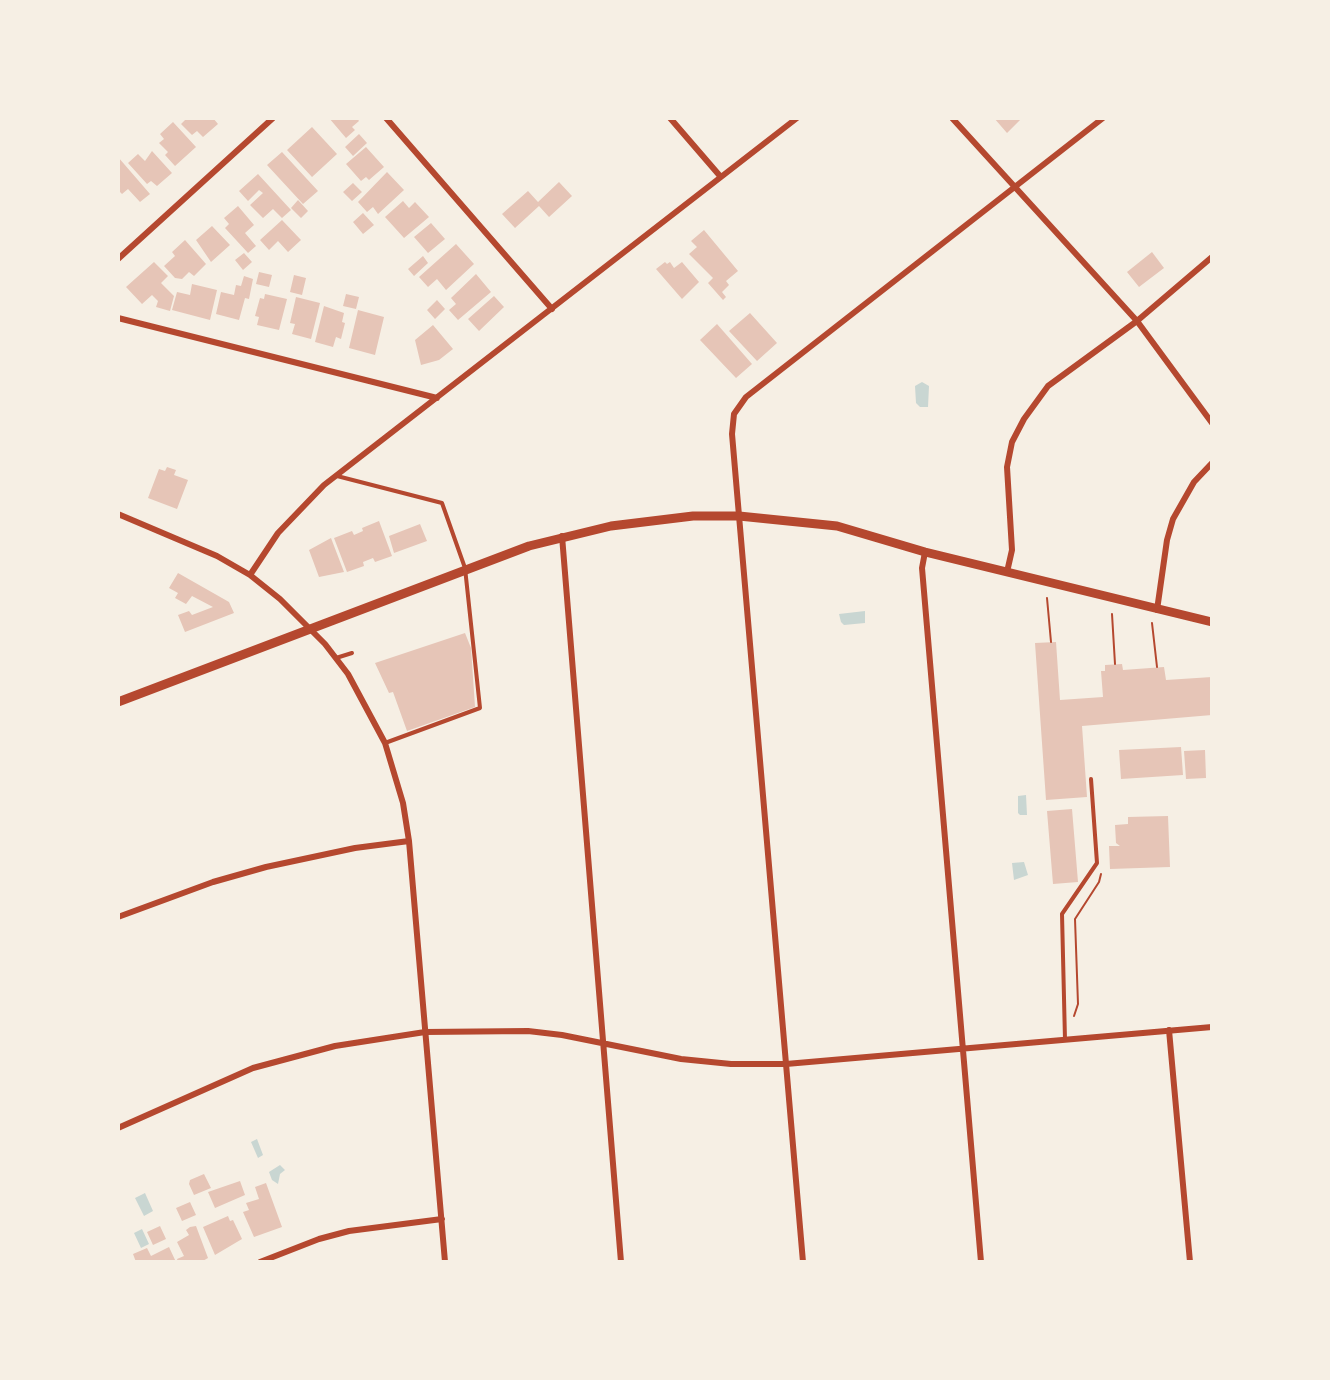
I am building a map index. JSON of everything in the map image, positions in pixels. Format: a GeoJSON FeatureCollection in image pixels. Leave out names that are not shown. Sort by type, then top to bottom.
{"type":"FeatureCollection","features":[{"type":"Feature","properties":{"kind":"street"},"geometry":{"type":"LineString","coordinates":[[118,259],[273,118]]}},
{"type":"Feature","properties":{"kind":"street"},"geometry":{"type":"LineString","coordinates":[[386,118],[552,309]]}},
{"type":"Feature","properties":{"kind":"street"},"geometry":{"type":"LineString","coordinates":[[670,118],[720,176]]}},
{"type":"Feature","properties":{"kind":"street"},"geometry":{"type":"LineString","coordinates":[[250,575],[293,516],[336,476],[797,118]]}},
{"type":"Feature","properties":{"kind":"street"},"geometry":{"type":"LineString","coordinates":[[952,118],[1137,321],[1212,423]]}},
{"type":"Feature","properties":{"kind":"street"},"geometry":{"type":"LineString","coordinates":[[803,1262],[732,434],[734,414],[739,405],[1103,118]]}},
{"type":"Feature","properties":{"kind":"street"},"geometry":{"type":"LineString","coordinates":[[1007,572],[1012,550],[1007,467],[1012,441],[1048,386],[1137,321],[1212,257]]}},
{"type":"Feature","properties":{"kind":"street"},"geometry":{"type":"LineString","coordinates":[[118,318],[436,398]]}},
{"type":"Feature","properties":{"kind":"street"},"geometry":{"type":"LineString","coordinates":[[1157,609],[1167,540],[1173,519],[1194,482],[1212,463]]}},
{"type":"Feature","properties":{"kind":"street"},"geometry":{"type":"LineString","coordinates":[[118,514],[185,541],[250,575],[280,598],[312,628],[336,658],[362,696],[385,742],[403,803],[409,841],[445,1262]]}},
{"type":"Feature","properties":{"kind":"street"},"geometry":{"type":"LineString","coordinates":[[118,702],[465,568],[562,536],[648,520],[739,516],[837,526],[925,552],[1212,622]]}},
{"type":"Feature","properties":{"kind":"street"},"geometry":{"type":"LineString","coordinates":[[562,536],[621,1262]]}},
{"type":"Feature","properties":{"kind":"street"},"geometry":{"type":"LineString","coordinates":[[925,552],[922,568],[981,1262]]}},
{"type":"Feature","properties":{"kind":"street"},"geometry":{"type":"LineString","coordinates":[[118,916],[213,882],[266,867],[354,848],[409,841]]}},
{"type":"Feature","properties":{"kind":"street"},"geometry":{"type":"LineString","coordinates":[[118,1128],[208,1086],[290,1057],[371,1039],[426,1032],[528,1031],[604,1043],[681,1059],[731,1064],[786,1064],[1212,1027]]}},
{"type":"Feature","properties":{"kind":"street"},"geometry":{"type":"LineString","coordinates":[[1169,1030],[1190,1262]]}},
{"type":"Feature","properties":{"kind":"street"},"geometry":{"type":"LineString","coordinates":[[261,1262],[319,1239],[349,1231],[442,1219]]}},
{"type":"Feature","properties":{"kind":"lane"},"geometry":{"type":"LineString","coordinates":[[336,476],[442,503],[465,568],[480,708],[385,742]]}},
{"type":"Feature","properties":{"kind":"lane"},"geometry":{"type":"LineString","coordinates":[[336,658],[351,653]]}},
{"type":"Feature","properties":{"kind":"lane"},"geometry":{"type":"LineString","coordinates":[[1065,1040],[1062,914],[1097,863],[1091,779]]}},
{"type":"Feature","properties":{"kind":"path"},"geometry":{"type":"LineString","coordinates":[[1047,598],[1051,642]]}},
{"type":"Feature","properties":{"kind":"path"},"geometry":{"type":"LineString","coordinates":[[1112,614],[1115,664]]}},
{"type":"Feature","properties":{"kind":"path"},"geometry":{"type":"LineString","coordinates":[[1152,623],[1157,667]]}},
{"type":"Feature","properties":{"kind":"path"},"geometry":{"type":"LineString","coordinates":[[1072,1022],[1078,1004],[1075,919],[1099,882],[1102,873]]}},
{"type":"Feature","properties":{"kind":"shaded area"},"geometry":{"type":"Polygon","coordinates":[[[922,382],[929,386],[928,407],[920,407],[916,403],[915,386],[922,382]]]}},
{"type":"Feature","properties":{"kind":"shaded area"},"geometry":{"type":"Polygon","coordinates":[[[865,611],[865,623],[844,625],[841,622],[839,614],[865,611]]]}},
{"type":"Feature","properties":{"kind":"shaded area"},"geometry":{"type":"Polygon","coordinates":[[[1026,795],[1027,815],[1020,815],[1018,796],[1026,795]]]}},
{"type":"Feature","properties":{"kind":"shaded area"},"geometry":{"type":"Polygon","coordinates":[[[1024,862],[1028,875],[1014,880],[1012,863],[1024,862]]]}},
{"type":"Feature","properties":{"kind":"shaded area"},"geometry":{"type":"Polygon","coordinates":[[[257,1139],[263,1155],[258,1158],[251,1142],[257,1139]]]}},
{"type":"Feature","properties":{"kind":"shaded area"},"geometry":{"type":"Polygon","coordinates":[[[280,1165],[285,1170],[280,1174],[278,1184],[272,1180],[269,1172],[280,1165]]]}},
{"type":"Feature","properties":{"kind":"shaded area"},"geometry":{"type":"Polygon","coordinates":[[[145,1193],[153,1211],[144,1216],[135,1198],[145,1193]]]}},
{"type":"Feature","properties":{"kind":"shaded area"},"geometry":{"type":"Polygon","coordinates":[[[142,1229],[149,1244],[141,1248],[134,1233],[142,1229]]]}},
{"type":"Feature","properties":{"kind":"building"},"geometry":{"type":"Polygon","coordinates":[[[187,118],[213,118],[218,124],[203,137],[197,131],[192,135],[181,124],[187,118]]]}},
{"type":"Feature","properties":{"kind":"building"},"geometry":{"type":"Polygon","coordinates":[[[329,118],[357,118],[359,121],[352,127],[355,130],[346,138],[329,118]]]}},
{"type":"Feature","properties":{"kind":"building"},"geometry":{"type":"Polygon","coordinates":[[[994,118],[1022,118],[1007,133],[994,118]]]}},
{"type":"Feature","properties":{"kind":"building"},"geometry":{"type":"Polygon","coordinates":[[[173,122],[196,147],[175,166],[165,155],[168,152],[159,143],[164,139],[160,134],[173,122]]]}},
{"type":"Feature","properties":{"kind":"building"},"geometry":{"type":"Polygon","coordinates":[[[312,127],[337,154],[312,177],[287,150],[312,127]]]}},
{"type":"Feature","properties":{"kind":"building"},"geometry":{"type":"Polygon","coordinates":[[[359,134],[367,143],[353,156],[345,147],[359,134]]]}},
{"type":"Feature","properties":{"kind":"building"},"geometry":{"type":"Polygon","coordinates":[[[366,147],[384,167],[369,180],[366,177],[361,181],[346,164],[366,147]]]}},
{"type":"Feature","properties":{"kind":"building"},"geometry":{"type":"Polygon","coordinates":[[[152,151],[172,173],[157,186],[151,181],[147,184],[128,163],[138,154],[145,161],[152,151]]]}},
{"type":"Feature","properties":{"kind":"building"},"geometry":{"type":"Polygon","coordinates":[[[282,152],[318,191],[303,204],[267,165],[282,152]]]}},
{"type":"Feature","properties":{"kind":"building"},"geometry":{"type":"Polygon","coordinates":[[[118,157],[150,194],[140,202],[128,189],[122,194],[118,190],[118,157]]]}},
{"type":"Feature","properties":{"kind":"building"},"geometry":{"type":"Polygon","coordinates":[[[387,172],[404,190],[378,214],[373,207],[367,212],[358,202],[387,172]]]}},
{"type":"Feature","properties":{"kind":"building"},"geometry":{"type":"Polygon","coordinates":[[[258,174],[291,210],[282,218],[273,209],[263,218],[250,205],[263,193],[259,190],[248,201],[239,191],[258,174]]]}},
{"type":"Feature","properties":{"kind":"building"},"geometry":{"type":"Polygon","coordinates":[[[559,182],[572,196],[549,217],[539,206],[515,228],[502,214],[528,191],[538,202],[559,182]]]}},
{"type":"Feature","properties":{"kind":"building"},"geometry":{"type":"Polygon","coordinates":[[[353,183],[362,192],[352,201],[343,192],[353,183]]]}},
{"type":"Feature","properties":{"kind":"building"},"geometry":{"type":"Polygon","coordinates":[[[298,200],[308,211],[301,218],[291,208],[298,200]]]}},
{"type":"Feature","properties":{"kind":"building"},"geometry":{"type":"Polygon","coordinates":[[[403,201],[409,208],[415,202],[429,217],[404,238],[385,217],[403,201]]]}},
{"type":"Feature","properties":{"kind":"building"},"geometry":{"type":"Polygon","coordinates":[[[238,206],[254,225],[245,233],[256,246],[248,253],[225,228],[229,224],[224,218],[238,206]]]}},
{"type":"Feature","properties":{"kind":"building"},"geometry":{"type":"Polygon","coordinates":[[[363,213],[374,225],[363,234],[353,222],[363,213]]]}},
{"type":"Feature","properties":{"kind":"building"},"geometry":{"type":"Polygon","coordinates":[[[282,220],[301,240],[288,252],[278,241],[269,250],[260,240],[282,220]]]}},
{"type":"Feature","properties":{"kind":"building"},"geometry":{"type":"Polygon","coordinates":[[[431,223],[445,239],[428,253],[414,237],[431,223]]]}},
{"type":"Feature","properties":{"kind":"building"},"geometry":{"type":"Polygon","coordinates":[[[212,226],[230,245],[211,262],[196,240],[212,226]]]}},
{"type":"Feature","properties":{"kind":"building"},"geometry":{"type":"Polygon","coordinates":[[[704,230],[738,271],[726,281],[729,285],[722,292],[726,297],[723,300],[708,283],[713,278],[689,254],[697,247],[691,241],[704,230]]]}},
{"type":"Feature","properties":{"kind":"building"},"geometry":{"type":"Polygon","coordinates":[[[185,240],[206,264],[194,276],[189,272],[182,279],[175,278],[164,266],[175,256],[172,252],[185,240]]]}},
{"type":"Feature","properties":{"kind":"building"},"geometry":{"type":"Polygon","coordinates":[[[456,244],[474,264],[446,290],[437,279],[428,287],[419,277],[456,244]]]}},
{"type":"Feature","properties":{"kind":"building"},"geometry":{"type":"Polygon","coordinates":[[[1152,252],[1164,268],[1139,287],[1127,272],[1152,252]]]}},
{"type":"Feature","properties":{"kind":"building"},"geometry":{"type":"Polygon","coordinates":[[[244,253],[252,262],[243,270],[235,260],[244,253]]]}},
{"type":"Feature","properties":{"kind":"building"},"geometry":{"type":"Polygon","coordinates":[[[423,256],[428,263],[414,276],[408,269],[423,256]]]}},
{"type":"Feature","properties":{"kind":"building"},"geometry":{"type":"Polygon","coordinates":[[[154,262],[168,276],[161,283],[174,296],[170,311],[156,307],[158,301],[152,295],[142,304],[126,287],[154,262]]]}},
{"type":"Feature","properties":{"kind":"building"},"geometry":{"type":"Polygon","coordinates":[[[665,262],[667,264],[670,262],[674,268],[682,262],[699,282],[682,299],[656,269],[665,262]]]}},
{"type":"Feature","properties":{"kind":"building"},"geometry":{"type":"Polygon","coordinates":[[[259,272],[272,275],[269,287],[256,284],[259,272]]]}},
{"type":"Feature","properties":{"kind":"building"},"geometry":{"type":"Polygon","coordinates":[[[476,274],[491,292],[458,320],[449,310],[456,304],[451,298],[476,274]]]}},
{"type":"Feature","properties":{"kind":"building"},"geometry":{"type":"Polygon","coordinates":[[[294,275],[306,278],[302,295],[290,292],[294,275]]]}},
{"type":"Feature","properties":{"kind":"building"},"geometry":{"type":"Polygon","coordinates":[[[244,276],[253,279],[249,299],[245,298],[239,320],[216,314],[221,292],[234,295],[236,285],[241,286],[244,276]]]}},
{"type":"Feature","properties":{"kind":"building"},"geometry":{"type":"Polygon","coordinates":[[[192,284],[217,290],[210,320],[172,310],[177,292],[190,295],[192,284]]]}},
{"type":"Feature","properties":{"kind":"building"},"geometry":{"type":"Polygon","coordinates":[[[265,294],[287,299],[279,330],[257,325],[259,317],[255,316],[260,298],[264,299],[265,294]]]}},
{"type":"Feature","properties":{"kind":"building"},"geometry":{"type":"Polygon","coordinates":[[[346,294],[359,297],[356,309],[343,306],[346,294]]]}},
{"type":"Feature","properties":{"kind":"building"},"geometry":{"type":"Polygon","coordinates":[[[494,296],[504,307],[479,331],[468,319],[494,296]]]}},
{"type":"Feature","properties":{"kind":"building"},"geometry":{"type":"Polygon","coordinates":[[[296,297],[320,303],[311,339],[292,334],[295,324],[290,323],[296,297]]]}},
{"type":"Feature","properties":{"kind":"building"},"geometry":{"type":"Polygon","coordinates":[[[437,300],[445,309],[435,319],[427,310],[437,300]]]}},
{"type":"Feature","properties":{"kind":"building"},"geometry":{"type":"Polygon","coordinates":[[[324,306],[344,313],[342,322],[345,323],[341,339],[336,337],[333,347],[315,342],[324,306]]]}},
{"type":"Feature","properties":{"kind":"building"},"geometry":{"type":"Polygon","coordinates":[[[358,310],[384,317],[375,355],[349,348],[358,310]]]}},
{"type":"Feature","properties":{"kind":"building"},"geometry":{"type":"Polygon","coordinates":[[[750,313],[777,343],[757,361],[729,331],[750,313]]]}},
{"type":"Feature","properties":{"kind":"building"},"geometry":{"type":"Polygon","coordinates":[[[717,324],[752,364],[736,378],[700,340],[717,324]]]}},
{"type":"Feature","properties":{"kind":"building"},"geometry":{"type":"Polygon","coordinates":[[[433,325],[453,349],[439,360],[421,365],[415,340],[433,325]]]}},
{"type":"Feature","properties":{"kind":"building"},"geometry":{"type":"Polygon","coordinates":[[[167,467],[176,470],[174,475],[188,480],[177,509],[148,498],[159,469],[165,471],[167,467]]]}},
{"type":"Feature","properties":{"kind":"building"},"geometry":{"type":"Polygon","coordinates":[[[379,521],[392,556],[375,562],[373,558],[363,562],[364,566],[347,572],[334,538],[352,531],[354,535],[363,531],[362,528],[379,521]]]}},
{"type":"Feature","properties":{"kind":"building"},"geometry":{"type":"Polygon","coordinates":[[[420,524],[427,541],[394,553],[389,536],[420,524]]]}},
{"type":"Feature","properties":{"kind":"building"},"geometry":{"type":"Polygon","coordinates":[[[331,538],[344,572],[319,577],[309,550],[331,538]]]}},
{"type":"Feature","properties":{"kind":"building"},"geometry":{"type":"Polygon","coordinates":[[[178,573],[229,602],[234,613],[185,632],[178,615],[189,611],[192,615],[213,607],[192,596],[186,604],[175,598],[178,593],[169,588],[178,573]]]}},
{"type":"Feature","properties":{"kind":"building"},"geometry":{"type":"Polygon","coordinates":[[[465,633],[471,648],[475,707],[407,731],[393,692],[389,693],[375,663],[465,633]]]}},
{"type":"Feature","properties":{"kind":"building"},"geometry":{"type":"Polygon","coordinates":[[[1056,642],[1060,700],[1103,697],[1101,671],[1105,671],[1105,665],[1122,664],[1123,670],[1164,667],[1166,680],[1212,677],[1212,715],[1082,726],[1087,797],[1046,800],[1035,643],[1056,642]]]}},
{"type":"Feature","properties":{"kind":"building"},"geometry":{"type":"Polygon","coordinates":[[[1181,747],[1183,775],[1121,779],[1119,750],[1181,747]]]}},
{"type":"Feature","properties":{"kind":"building"},"geometry":{"type":"Polygon","coordinates":[[[1205,750],[1206,778],[1186,779],[1184,751],[1205,750]]]}},
{"type":"Feature","properties":{"kind":"building"},"geometry":{"type":"Polygon","coordinates":[[[1072,809],[1078,882],[1053,884],[1047,811],[1072,809]]]}},
{"type":"Feature","properties":{"kind":"building"},"geometry":{"type":"Polygon","coordinates":[[[1168,816],[1170,867],[1110,869],[1109,846],[1120,846],[1116,843],[1115,825],[1128,824],[1128,817],[1168,816]]]}},
{"type":"Feature","properties":{"kind":"building"},"geometry":{"type":"Polygon","coordinates":[[[204,1174],[211,1188],[194,1195],[189,1184],[190,1180],[204,1174]]]}},
{"type":"Feature","properties":{"kind":"building"},"geometry":{"type":"Polygon","coordinates":[[[240,1181],[245,1195],[215,1208],[208,1192],[240,1181]]]}},
{"type":"Feature","properties":{"kind":"building"},"geometry":{"type":"Polygon","coordinates":[[[266,1183],[282,1227],[254,1237],[243,1212],[249,1210],[246,1203],[259,1199],[255,1187],[266,1183]]]}},
{"type":"Feature","properties":{"kind":"building"},"geometry":{"type":"Polygon","coordinates":[[[190,1202],[196,1215],[182,1221],[176,1208],[190,1202]]]}},
{"type":"Feature","properties":{"kind":"building"},"geometry":{"type":"Polygon","coordinates":[[[228,1216],[230,1221],[233,1220],[242,1239],[215,1255],[203,1227],[228,1216]]]}},
{"type":"Feature","properties":{"kind":"building"},"geometry":{"type":"Polygon","coordinates":[[[160,1226],[166,1239],[153,1245],[147,1232],[160,1226]]]}},
{"type":"Feature","properties":{"kind":"building"},"geometry":{"type":"Polygon","coordinates":[[[196,1226],[208,1258],[201,1262],[178,1262],[177,1259],[184,1256],[177,1242],[189,1235],[186,1230],[196,1226]]]}},
{"type":"Feature","properties":{"kind":"building"},"geometry":{"type":"Polygon","coordinates":[[[169,1247],[176,1262],[136,1262],[133,1254],[147,1248],[151,1256],[169,1247]]]}}]}
